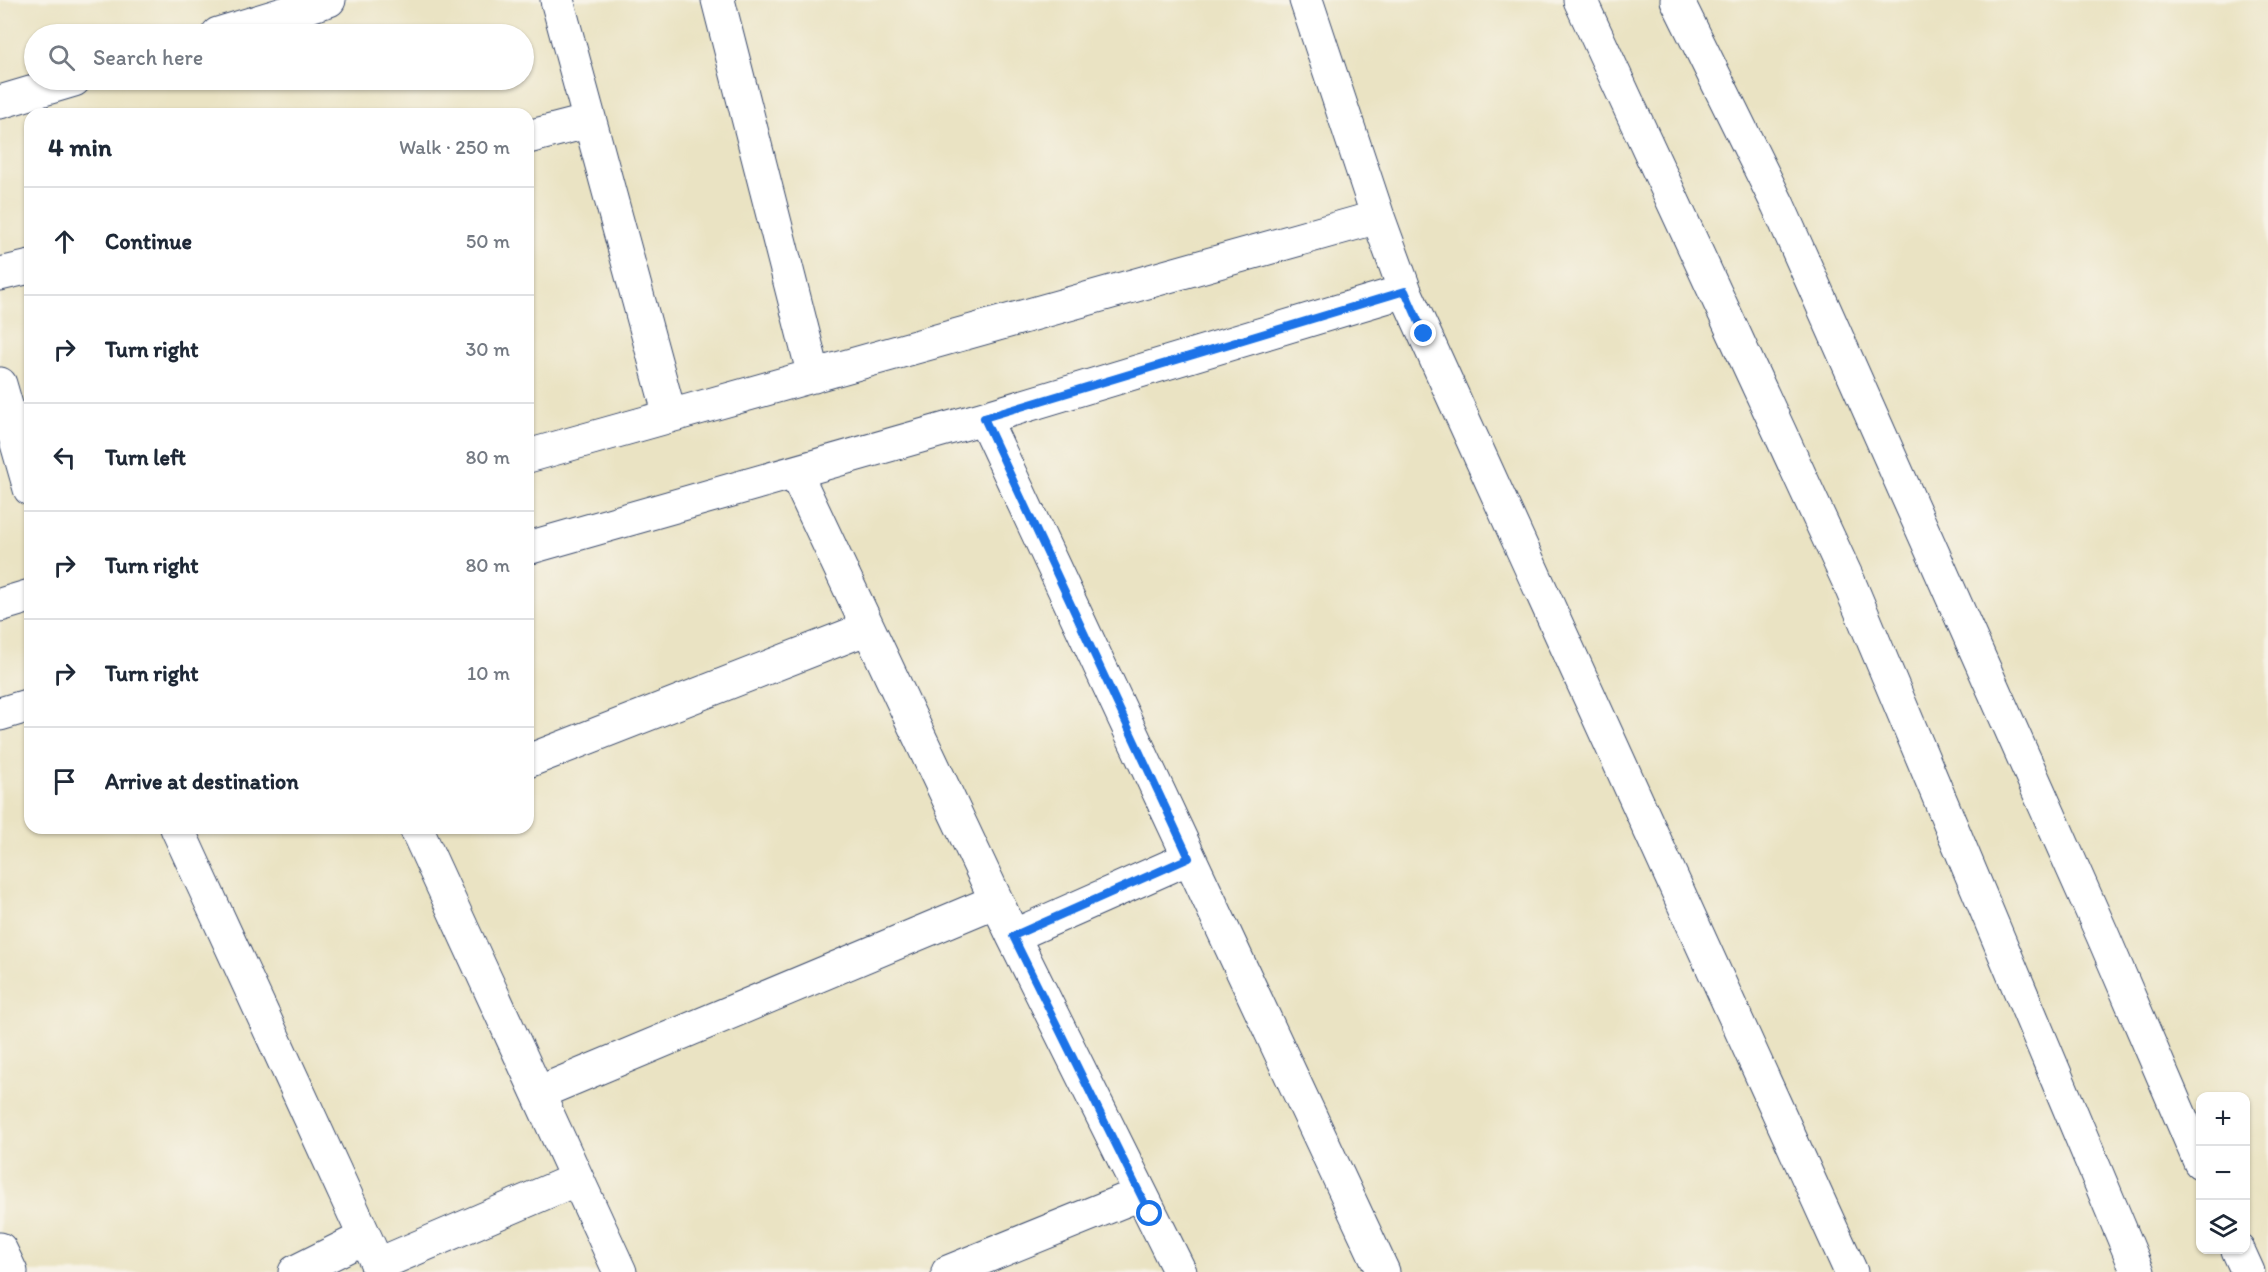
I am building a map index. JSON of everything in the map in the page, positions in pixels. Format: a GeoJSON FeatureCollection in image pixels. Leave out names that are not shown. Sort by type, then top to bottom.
{"type":"FeatureCollection","features":[{"type":"Feature","properties":{"kind":"main road"},"geometry":{"type":"LineString","coordinates":[[251,24],[329,0]]}},
{"type":"Feature","properties":{"kind":"main road"},"geometry":{"type":"LineString","coordinates":[[557,0],[670,416]]}},
{"type":"Feature","properties":{"kind":"main road"},"geometry":{"type":"LineString","coordinates":[[718,0],[814,376]]}},
{"type":"Feature","properties":{"kind":"main road"},"geometry":{"type":"LineString","coordinates":[[1306,0],[1405,291],[1851,1272]]}},
{"type":"Feature","properties":{"kind":"main road"},"geometry":{"type":"LineString","coordinates":[[1580,0],[1848,580],[2138,1272]]}},
{"type":"Feature","properties":{"kind":"main road"},"geometry":{"type":"LineString","coordinates":[[1677,0],[1778,205],[2103,936],[2196,1153]]}},
{"type":"Feature","properties":{"kind":"main road"},"geometry":{"type":"LineString","coordinates":[[0,102],[40,90]]}},
{"type":"Feature","properties":{"kind":"main road"},"geometry":{"type":"LineString","coordinates":[[534,135],[590,121]]}},
{"type":"Feature","properties":{"kind":"main road"},"geometry":{"type":"LineString","coordinates":[[534,454],[1378,217]]}},
{"type":"Feature","properties":{"kind":"main road"},"geometry":{"type":"LineString","coordinates":[[0,274],[24,268]]}},
{"type":"Feature","properties":{"kind":"main road"},"geometry":{"type":"LineString","coordinates":[[534,546],[984,418],[1405,291]]}},
{"type":"Feature","properties":{"kind":"main road"},"geometry":{"type":"LineString","coordinates":[[0,384],[24,468]]}},
{"type":"Feature","properties":{"kind":"main road"},"geometry":{"type":"LineString","coordinates":[[984,418],[1383,1272]]}},
{"type":"Feature","properties":{"kind":"main road"},"geometry":{"type":"LineString","coordinates":[[795,471],[996,901],[1180,1272]]}},
{"type":"Feature","properties":{"kind":"main road"},"geometry":{"type":"LineString","coordinates":[[0,605],[24,598]]}},
{"type":"Feature","properties":{"kind":"main road"},"geometry":{"type":"LineString","coordinates":[[534,758],[868,628]]}},
{"type":"Feature","properties":{"kind":"main road"},"geometry":{"type":"LineString","coordinates":[[0,714],[24,707]]}},
{"type":"Feature","properties":{"kind":"main road"},"geometry":{"type":"LineString","coordinates":[[180,834],[374,1258]]}},
{"type":"Feature","properties":{"kind":"main road"},"geometry":{"type":"LineString","coordinates":[[419,834],[620,1272]]}},
{"type":"Feature","properties":{"kind":"main road"},"geometry":{"type":"LineString","coordinates":[[1013,936],[1189,858]]}},
{"type":"Feature","properties":{"kind":"main road"},"geometry":{"type":"LineString","coordinates":[[538,1093],[996,901]]}},
{"type":"Feature","properties":{"kind":"main road"},"geometry":{"type":"LineString","coordinates":[[295,1272],[374,1258],[577,1179]]}},
{"type":"Feature","properties":{"kind":"main road"},"geometry":{"type":"LineString","coordinates":[[948,1272],[1140,1194]]}},
{"type":"Feature","properties":{"kind":"main road"},"geometry":{"type":"LineString","coordinates":[[0,1250],[11,1272]]}},
{"type":"Feature","properties":{"kind":"main road"},"geometry":{"type":"LineString","coordinates":[[2240,1254],[2248,1272]]}},
{"type":"Feature","properties":{"kind":"route"},"geometry":{"type":"LineString","coordinates":[[1150,1214],[1013,936],[1189,858],[984,418],[1405,291],[1424,334]]}}]}
